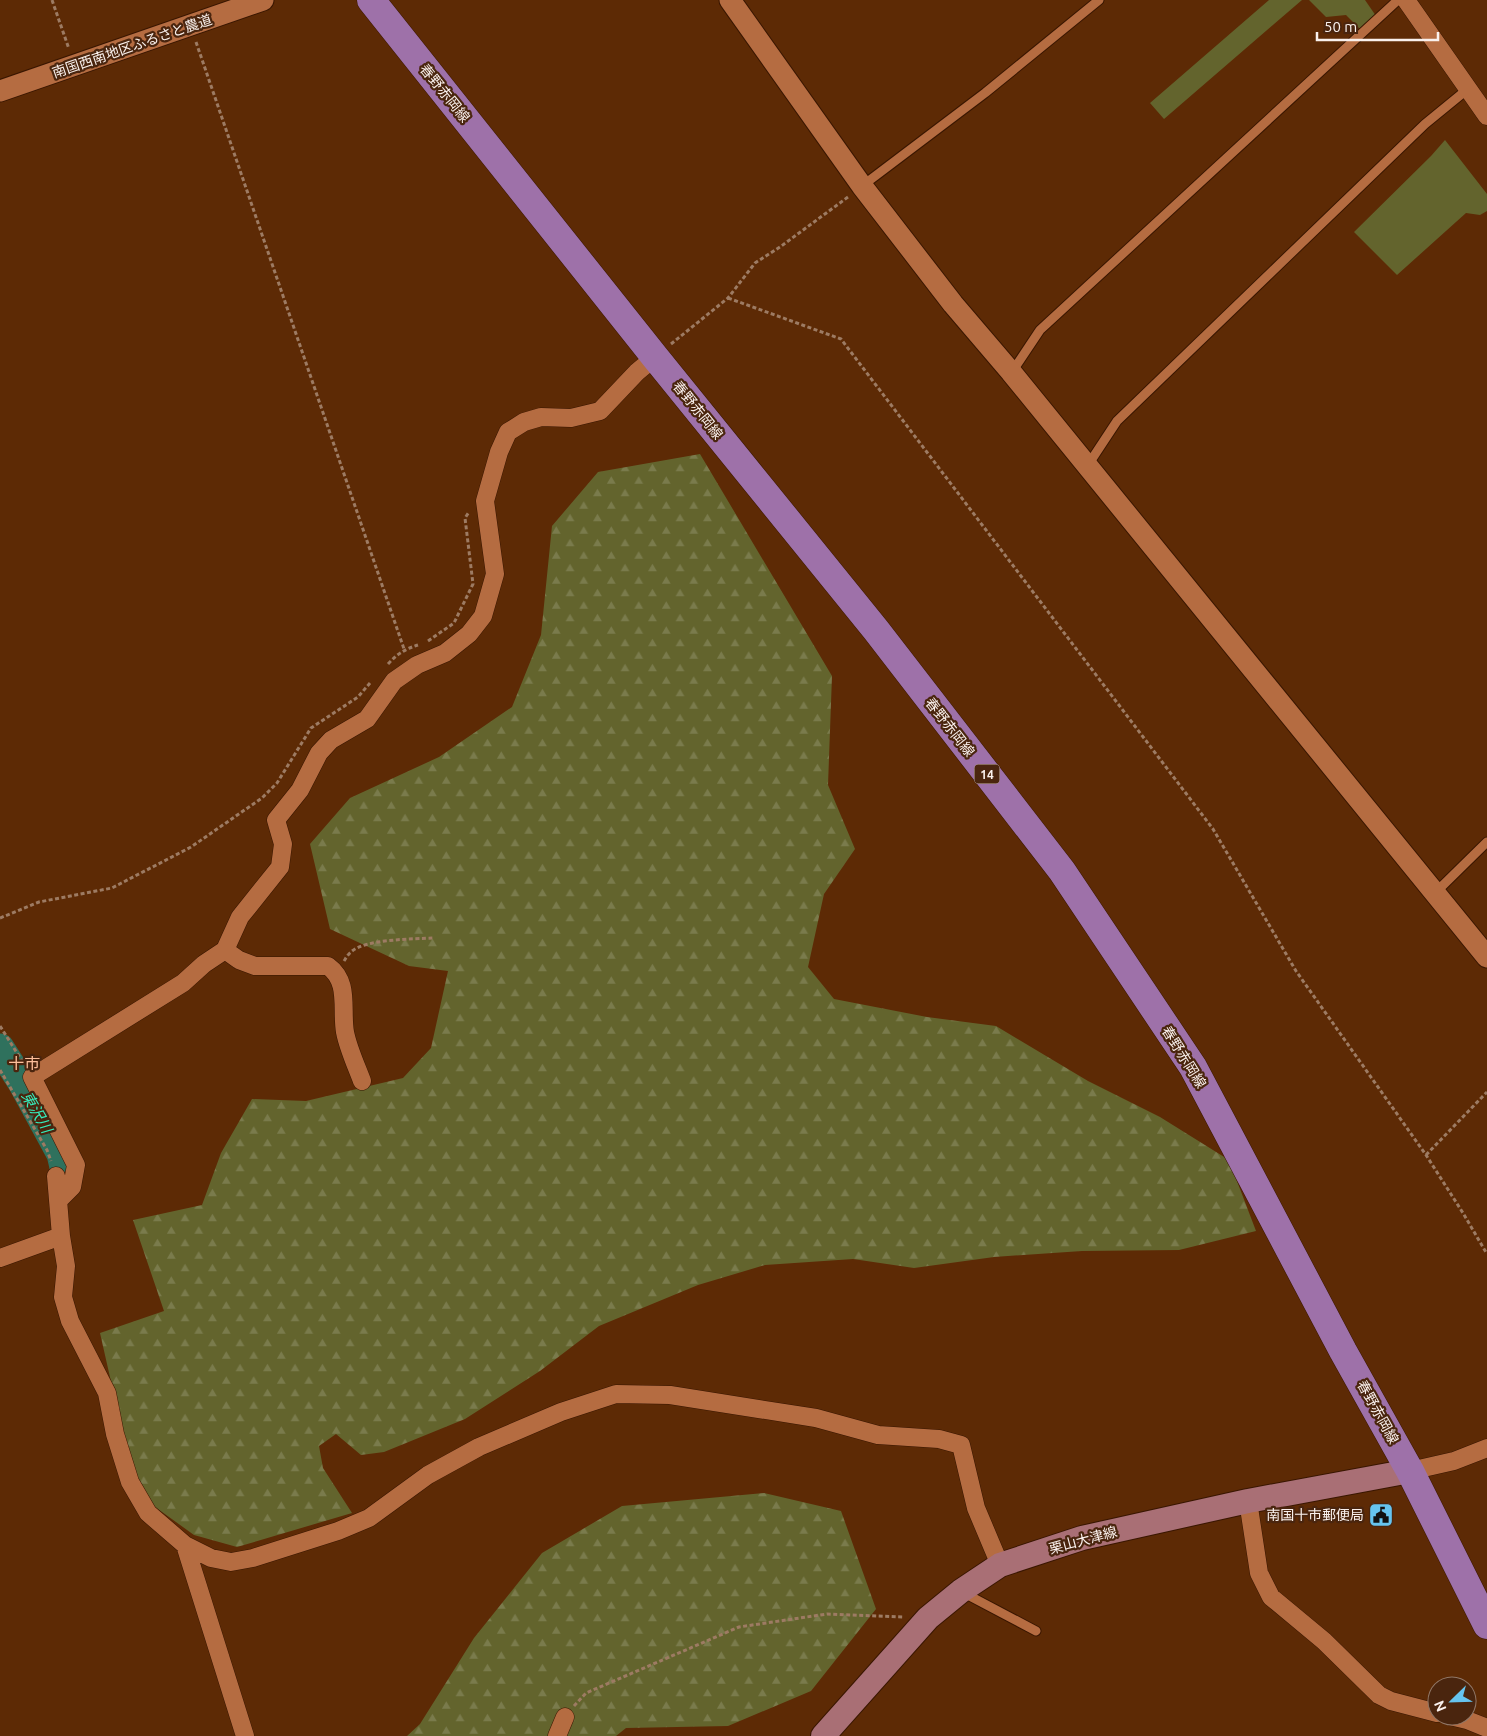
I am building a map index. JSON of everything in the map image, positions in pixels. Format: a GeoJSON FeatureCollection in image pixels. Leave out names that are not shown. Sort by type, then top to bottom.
{"type":"FeatureCollection","features":[{"type":"Feature","properties":{"kind":"main road","name":"春野赤岡線"},"geometry":{"type":"LineString","coordinates":[[371,0],[655,357],[876,630],[1062,871],[1193,1067],[1343,1351],[1410,1471],[1487,1625]]}},
{"type":"Feature","properties":{"kind":"main road","name":"栗山大津線"},"geometry":{"type":"LineString","coordinates":[[824,1736],[928,1618],[1000,1565],[1082,1538],[1248,1501],[1410,1471]]}},
{"type":"Feature","properties":{"kind":"street","name":"南国西南地区ふるさと農道"},"geometry":{"type":"LineString","coordinates":[[0,91],[263,0]]}},
{"type":"Feature","properties":{"kind":"street"},"geometry":{"type":"LineString","coordinates":[[730,0],[862,186],[953,304],[1011,372],[1487,958]]}},
{"type":"Feature","properties":{"kind":"street"},"geometry":{"type":"LineString","coordinates":[[1406,0],[1487,116]]}},
{"type":"Feature","properties":{"kind":"street"},"geometry":{"type":"LineString","coordinates":[[59,1200],[72,1186],[76,1165],[32,1077],[183,983],[204,964],[224,950],[240,917],[280,867],[283,844],[276,820],[300,790],[319,753],[331,740],[367,719],[394,680],[417,665],[445,653],[469,634],[483,616],[495,574],[485,501],[499,452],[508,432],[524,422],[541,417],[571,418],[600,411],[637,372],[655,357]]}},
{"type":"Feature","properties":{"kind":"street"},"geometry":{"type":"LineString","coordinates":[[224,950],[239,960],[255,966],[328,966],[336,972],[345,997],[345,1032],[362,1081]]}},
{"type":"Feature","properties":{"kind":"street"},"geometry":{"type":"LineString","coordinates":[[56,1176],[61,1236],[66,1266],[63,1297],[70,1321],[107,1393],[115,1434],[130,1482],[148,1513],[185,1545],[212,1558],[231,1562],[253,1558],[338,1531],[369,1518],[428,1475],[479,1448],[561,1412],[616,1394],[670,1395],[816,1418],[878,1435],[939,1439],[961,1445],[976,1508],[1000,1565]]}},
{"type":"Feature","properties":{"kind":"street"},"geometry":{"type":"LineString","coordinates":[[0,1258],[61,1236]]}},
{"type":"Feature","properties":{"kind":"street"},"geometry":{"type":"LineString","coordinates":[[1410,1471],[1454,1461],[1487,1448]]}},
{"type":"Feature","properties":{"kind":"street"},"geometry":{"type":"LineString","coordinates":[[1248,1501],[1259,1573],[1272,1597],[1324,1641],[1378,1695],[1391,1701],[1427,1710]]}},
{"type":"Feature","properties":{"kind":"street"},"geometry":{"type":"LineString","coordinates":[[185,1545],[245,1736]]}},
{"type":"Feature","properties":{"kind":"street"},"geometry":{"type":"LineString","coordinates":[[557,1736],[565,1717]]}},
{"type":"Feature","properties":{"kind":"lane"},"geometry":{"type":"LineString","coordinates":[[862,186],[985,93],[1099,0]]}},
{"type":"Feature","properties":{"kind":"lane"},"geometry":{"type":"LineString","coordinates":[[1011,372],[1040,330],[1398,0]]}},
{"type":"Feature","properties":{"kind":"lane"},"geometry":{"type":"LineString","coordinates":[[1086,466],[1117,421],[1424,124],[1469,88]]}},
{"type":"Feature","properties":{"kind":"lane"},"geometry":{"type":"LineString","coordinates":[[1435,893],[1487,842]]}},
{"type":"Feature","properties":{"kind":"lane"},"geometry":{"type":"LineString","coordinates":[[961,1592],[1036,1631]]}},
{"type":"Feature","properties":{"kind":"path"},"geometry":{"type":"LineString","coordinates":[[52,0],[75,66]]}},
{"type":"Feature","properties":{"kind":"path"},"geometry":{"type":"LineString","coordinates":[[191,26],[404,650]]}},
{"type":"Feature","properties":{"kind":"path"},"geometry":{"type":"LineString","coordinates":[[655,357],[728,298],[755,263],[780,247],[862,186]]}},
{"type":"Feature","properties":{"kind":"path"},"geometry":{"type":"LineString","coordinates":[[728,298],[841,339],[1213,829],[1296,971],[1426,1155],[1487,1254]]}},
{"type":"Feature","properties":{"kind":"path"},"geometry":{"type":"LineString","coordinates":[[382,670],[395,656],[404,650],[426,642],[454,623],[473,584],[465,518],[474,505],[485,501]]}},
{"type":"Feature","properties":{"kind":"path"},"geometry":{"type":"LineString","coordinates":[[0,918],[39,902],[112,888],[191,847],[262,798],[277,784],[312,728],[358,697],[376,676]]}},
{"type":"Feature","properties":{"kind":"path"},"geometry":{"type":"LineString","coordinates":[[336,972],[352,951],[361,946],[380,942],[434,938]]}},
{"type":"Feature","properties":{"kind":"path"},"geometry":{"type":"LineString","coordinates":[[0,1026],[32,1077]]}},
{"type":"Feature","properties":{"kind":"path"},"geometry":{"type":"LineString","coordinates":[[0,1070],[47,1150],[56,1176]]}},
{"type":"Feature","properties":{"kind":"path"},"geometry":{"type":"LineString","coordinates":[[1426,1155],[1487,1092]]}},
{"type":"Feature","properties":{"kind":"path"},"geometry":{"type":"LineString","coordinates":[[586,1693],[739,1627],[827,1614],[928,1618]]}},
{"type":"Feature","properties":{"kind":"green space"},"geometry":{"type":"Polygon","coordinates":[[[1269,0],[1302,0],[1164,119],[1150,103],[1269,0]]]}},
{"type":"Feature","properties":{"kind":"green space"},"geometry":{"type":"Polygon","coordinates":[[[1309,0],[1365,0],[1376,16],[1360,29],[1346,15],[1326,17],[1309,0]]]}},
{"type":"Feature","properties":{"kind":"green space"},"geometry":{"type":"Polygon","coordinates":[[[1445,140],[1487,194],[1487,211],[1480,215],[1466,213],[1397,275],[1354,232],[1445,140]]]}},
{"type":"Feature","properties":{"kind":"green space"},"geometry":{"type":"Polygon","coordinates":[[[700,454],[832,676],[828,785],[855,849],[824,894],[808,967],[834,999],[927,1017],[996,1026],[1088,1081],[1160,1117],[1229,1160],[1256,1231],[1179,1250],[1082,1251],[994,1257],[914,1268],[853,1259],[765,1265],[698,1285],[599,1326],[540,1371],[465,1419],[384,1452],[361,1455],[336,1434],[319,1446],[323,1468],[352,1513],[237,1547],[194,1535],[151,1504],[129,1461],[100,1333],[164,1311],[133,1220],[202,1205],[221,1153],[252,1099],[306,1101],[403,1078],[431,1048],[448,971],[409,966],[330,929],[310,844],[350,798],[439,757],[512,707],[541,635],[552,526],[598,472],[700,454]]]}},
{"type":"Feature","properties":{"kind":"green space"},"geometry":{"type":"Polygon","coordinates":[[[764,1493],[841,1511],[876,1609],[811,1691],[728,1726],[626,1728],[616,1736],[407,1736],[420,1724],[474,1638],[542,1553],[622,1506],[764,1493]]]}},
{"type":"Feature","properties":{"kind":"waterway","name":"東沢川"},"geometry":{"type":"LineString","coordinates":[[0,1048],[23,1084],[61,1154],[67,1180]]}},
{"type":"Feature","properties":{"kind":"place","name":"南国十市郵便局"},"geometry":{"type":"Point","coordinates":[1381,1515]}},
{"type":"Feature","properties":{"kind":"district","name":"十市"},"geometry":{"type":"Point","coordinates":[24,1063]}}]}
